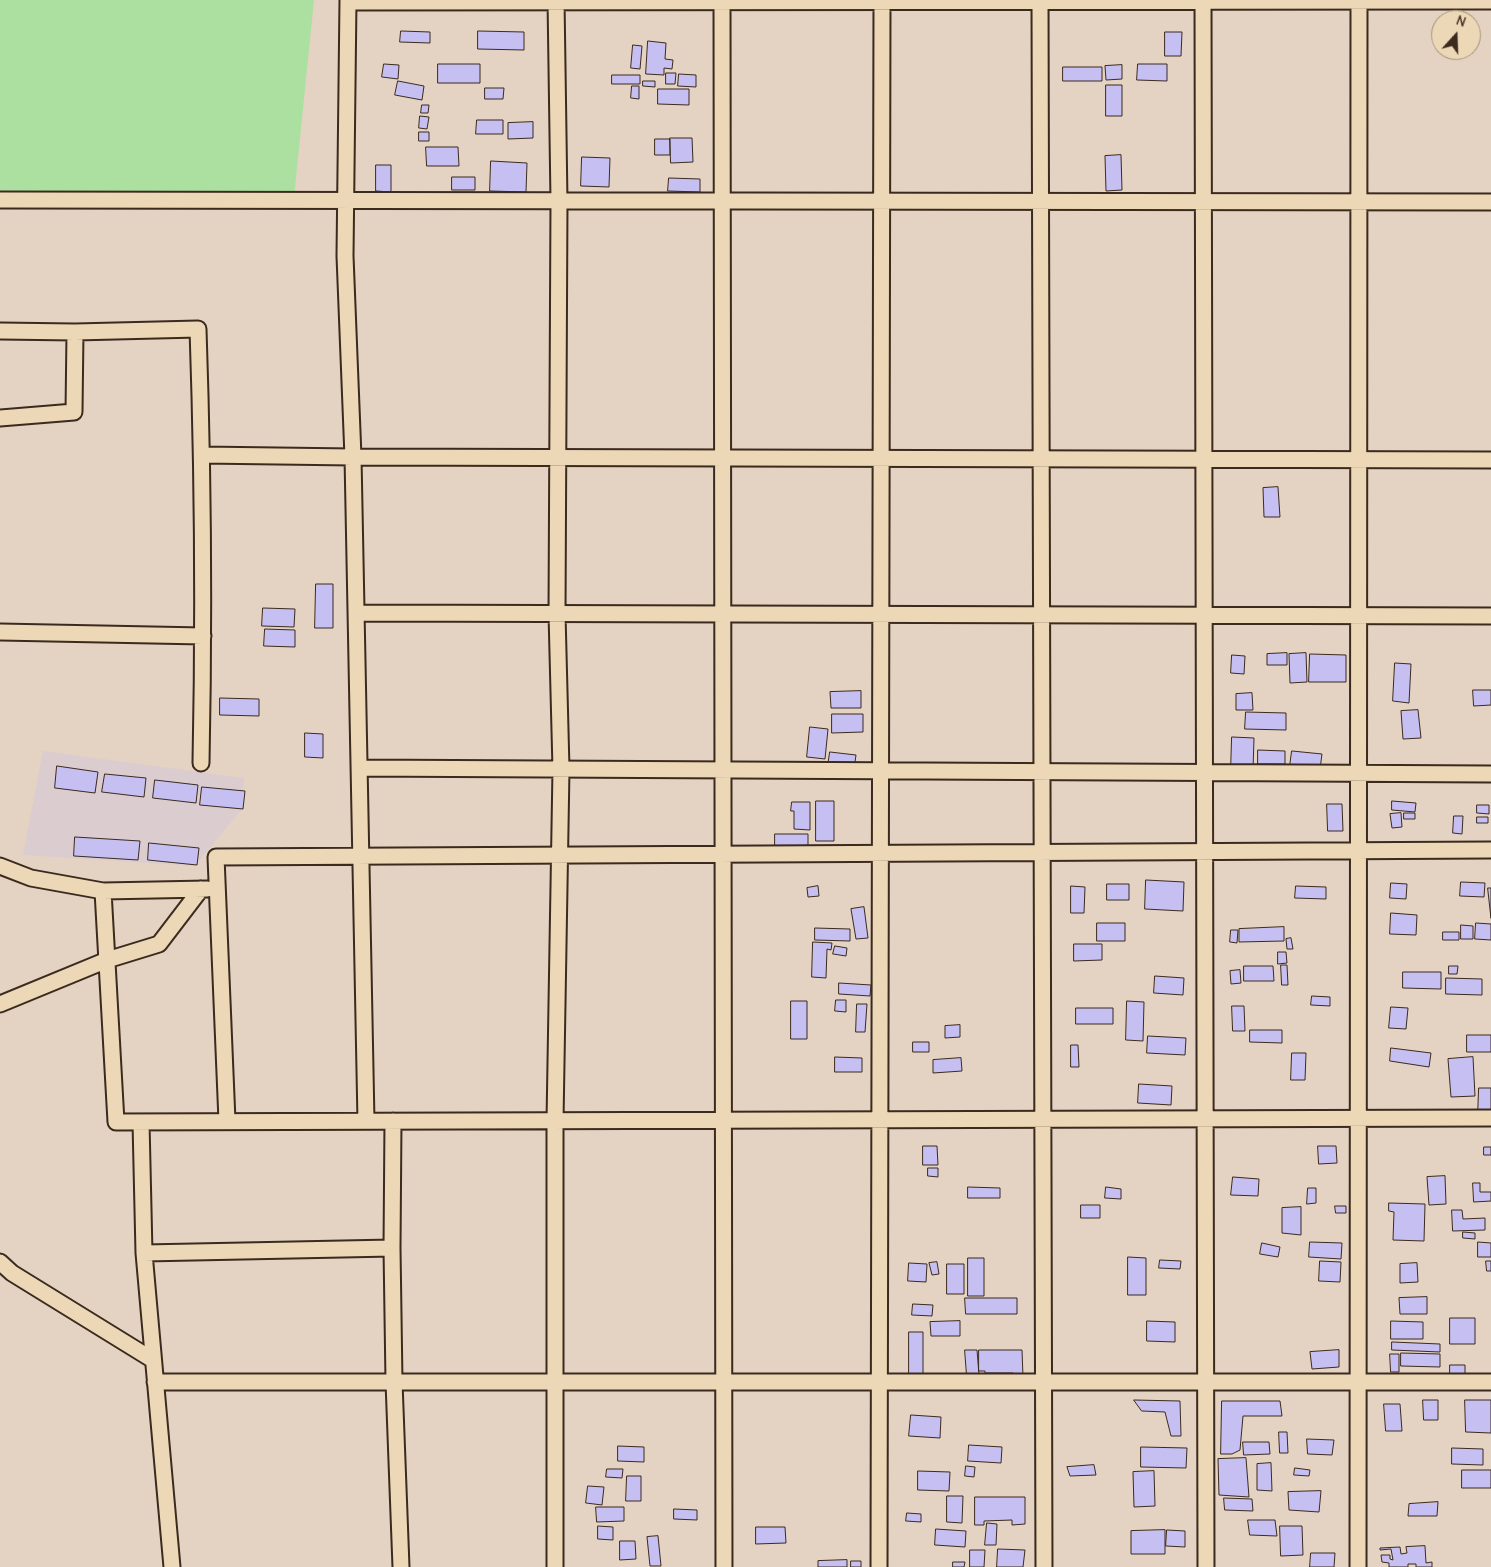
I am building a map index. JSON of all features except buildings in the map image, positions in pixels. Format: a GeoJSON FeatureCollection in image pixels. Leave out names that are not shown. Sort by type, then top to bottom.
{"type":"FeatureCollection","features":[{"type":"Feature","properties":{"kind":"street"},"geometry":{"type":"LineString","coordinates":[[555,1567],[555,1120],[561,769],[557,614],[559,201],[556,0]]}},
{"type":"Feature","properties":{"kind":"street"},"geometry":{"type":"LineString","coordinates":[[722,0],[724,1567]]}},
{"type":"Feature","properties":{"kind":"street"},"geometry":{"type":"LineString","coordinates":[[878,1567],[882,0]]}},
{"type":"Feature","properties":{"kind":"street"},"geometry":{"type":"LineString","coordinates":[[366,1121],[353,457],[345,256],[348,1],[1491,1]]}},
{"type":"Feature","properties":{"kind":"street"},"geometry":{"type":"LineString","coordinates":[[1040,1],[1044,1567]]}},
{"type":"Feature","properties":{"kind":"street"},"geometry":{"type":"LineString","coordinates":[[1203,1],[1206,1567]]}},
{"type":"Feature","properties":{"kind":"street"},"geometry":{"type":"LineString","coordinates":[[1358,1567],[1359,1]]}},
{"type":"Feature","properties":{"kind":"street"},"geometry":{"type":"LineString","coordinates":[[0,200],[1491,202]]}},
{"type":"Feature","properties":{"kind":"street"},"geometry":{"type":"LineString","coordinates":[[0,331],[76,332],[198,329],[202,455],[203,636],[201,762]]}},
{"type":"Feature","properties":{"kind":"street"},"geometry":{"type":"LineString","coordinates":[[0,418],[74,412],[76,332]]}},
{"type":"Feature","properties":{"kind":"street"},"geometry":{"type":"LineString","coordinates":[[202,455],[558,458],[1491,460]]}},
{"type":"Feature","properties":{"kind":"street"},"geometry":{"type":"LineString","coordinates":[[356,613],[1491,616]]}},
{"type":"Feature","properties":{"kind":"street"},"geometry":{"type":"LineString","coordinates":[[0,632],[203,636]]}},
{"type":"Feature","properties":{"kind":"street"},"geometry":{"type":"LineString","coordinates":[[359,768],[1491,774]]}},
{"type":"Feature","properties":{"kind":"street"},"geometry":{"type":"LineString","coordinates":[[227,1121],[216,857],[1491,850]]}},
{"type":"Feature","properties":{"kind":"street"},"geometry":{"type":"LineString","coordinates":[[0,866],[31,878],[103,891],[217,888]]}},
{"type":"Feature","properties":{"kind":"street"},"geometry":{"type":"LineString","coordinates":[[0,1004],[107,960],[159,944],[200,889]]}},
{"type":"Feature","properties":{"kind":"street"},"geometry":{"type":"LineString","coordinates":[[103,891],[116,1122],[1491,1118]]}},
{"type":"Feature","properties":{"kind":"street"},"geometry":{"type":"LineString","coordinates":[[393,1121],[394,1382],[401,1567]]}},
{"type":"Feature","properties":{"kind":"street"},"geometry":{"type":"LineString","coordinates":[[141,1122],[144,1253],[172,1567]]}},
{"type":"Feature","properties":{"kind":"street"},"geometry":{"type":"LineString","coordinates":[[144,1253],[392,1248]]}},
{"type":"Feature","properties":{"kind":"street"},"geometry":{"type":"LineString","coordinates":[[0,1262],[12,1273],[153,1360]]}},
{"type":"Feature","properties":{"kind":"street"},"geometry":{"type":"LineString","coordinates":[[155,1382],[1491,1382]]}},
{"type":"Feature","properties":{"kind":"shaded area"},"geometry":{"type":"Polygon","coordinates":[[[43,751],[244,778],[241,810],[195,866],[23,855],[43,751]]]}},
{"type":"Feature","properties":{"kind":"green space"},"geometry":{"type":"Polygon","coordinates":[[[0,0],[314,0],[294,197],[0,196],[0,0]]]}}]}
